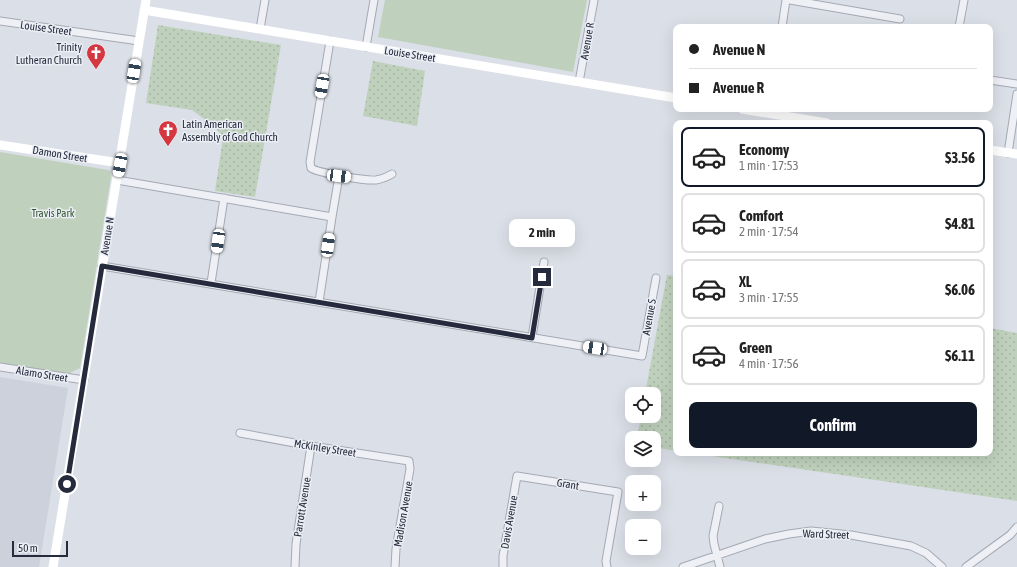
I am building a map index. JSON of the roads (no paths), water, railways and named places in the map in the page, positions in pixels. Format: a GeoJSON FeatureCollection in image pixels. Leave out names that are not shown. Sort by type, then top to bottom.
{"type":"FeatureCollection","features":[{"type":"Feature","properties":{"kind":"street","name":"Avenue N"},"geometry":{"type":"LineString","coordinates":[[53,567],[146,0]]}},
{"type":"Feature","properties":{"kind":"street"},"geometry":{"type":"LineString","coordinates":[[260,30],[265,0]]}},
{"type":"Feature","properties":{"kind":"street"},"geometry":{"type":"LineString","coordinates":[[366,47],[374,0]]}},
{"type":"Feature","properties":{"kind":"street","name":"Avenue R"},"geometry":{"type":"LineString","coordinates":[[580,82],[594,0]]}},
{"type":"Feature","properties":{"kind":"street"},"geometry":{"type":"LineString","coordinates":[[782,24],[786,0]]}},
{"type":"Feature","properties":{"kind":"street"},"geometry":{"type":"LineString","coordinates":[[790,0],[900,19]]}},
{"type":"Feature","properties":{"kind":"street"},"geometry":{"type":"LineString","coordinates":[[960,24],[964,0]]}},
{"type":"Feature","properties":{"kind":"street","name":"Louise Street"},"geometry":{"type":"LineString","coordinates":[[144,10],[673,98]]}},
{"type":"Feature","properties":{"kind":"street","name":"Louise Street"},"geometry":{"type":"LineString","coordinates":[[0,21],[139,41]]}},
{"type":"Feature","properties":{"kind":"street"},"geometry":{"type":"LineString","coordinates":[[330,41],[310,162],[311,168],[339,176],[375,180],[392,174]]}},
{"type":"Feature","properties":{"kind":"street"},"geometry":{"type":"LineString","coordinates":[[993,80],[1017,84]]}},
{"type":"Feature","properties":{"kind":"street"},"geometry":{"type":"LineString","coordinates":[[993,151],[1012,154],[1017,94]]}},
{"type":"Feature","properties":{"kind":"street"},"geometry":{"type":"LineString","coordinates":[[773,112],[812,120]]}},
{"type":"Feature","properties":{"kind":"street","name":"Damon Street"},"geometry":{"type":"LineString","coordinates":[[0,145],[120,163]]}},
{"type":"Feature","properties":{"kind":"street"},"geometry":{"type":"LineString","coordinates":[[319,302],[339,176]]}},
{"type":"Feature","properties":{"kind":"street"},"geometry":{"type":"LineString","coordinates":[[117,180],[332,217]]}},
{"type":"Feature","properties":{"kind":"street"},"geometry":{"type":"LineString","coordinates":[[211,284],[224,198]]}},
{"type":"Feature","properties":{"kind":"street"},"geometry":{"type":"LineString","coordinates":[[102,266],[532,338],[544,262]]}},
{"type":"Feature","properties":{"kind":"street","name":"Avenue S"},"geometry":{"type":"LineString","coordinates":[[532,338],[642,356],[656,278]]}},
{"type":"Feature","properties":{"kind":"street","name":"Alamo Street"},"geometry":{"type":"LineString","coordinates":[[0,367],[84,380]]}},
{"type":"Feature","properties":{"kind":"street","name":"McKinley Street"},"geometry":{"type":"LineString","coordinates":[[240,433],[311,446],[410,461]]}},
{"type":"Feature","properties":{"kind":"street","name":"Parrott Avenue"},"geometry":{"type":"LineString","coordinates":[[295,567],[296,544],[311,446]]}},
{"type":"Feature","properties":{"kind":"street","name":"Madison Avenue"},"geometry":{"type":"LineString","coordinates":[[395,567],[396,549],[410,469],[410,461]]}},
{"type":"Feature","properties":{"kind":"street","name":"Grant"},"geometry":{"type":"LineString","coordinates":[[517,476],[618,492],[606,567]]}},
{"type":"Feature","properties":{"kind":"street","name":"Davis Avenue"},"geometry":{"type":"LineString","coordinates":[[503,567],[503,556],[517,476]]}},
{"type":"Feature","properties":{"kind":"street"},"geometry":{"type":"LineString","coordinates":[[719,506],[713,536],[716,556],[720,567]]}},
{"type":"Feature","properties":{"kind":"street"},"geometry":{"type":"LineString","coordinates":[[966,567],[1010,535],[1017,527]]}},
{"type":"Feature","properties":{"kind":"street","name":"Ward Street"},"geometry":{"type":"LineString","coordinates":[[683,567],[765,539],[811,531],[851,535],[912,546],[926,553],[942,567]]}},
{"type":"Feature","properties":{"kind":"place","name":"Trinity Lutheran Church"},"geometry":{"type":"Point","coordinates":[96,70]}},
{"type":"Feature","properties":{"kind":"place","name":"Latin American Assembly of God Church"},"geometry":{"type":"Point","coordinates":[168,147]}},
{"type":"Feature","properties":{"kind":"park label","name":"Travis Park"},"geometry":{"type":"Point","coordinates":[53,213]}}]}
